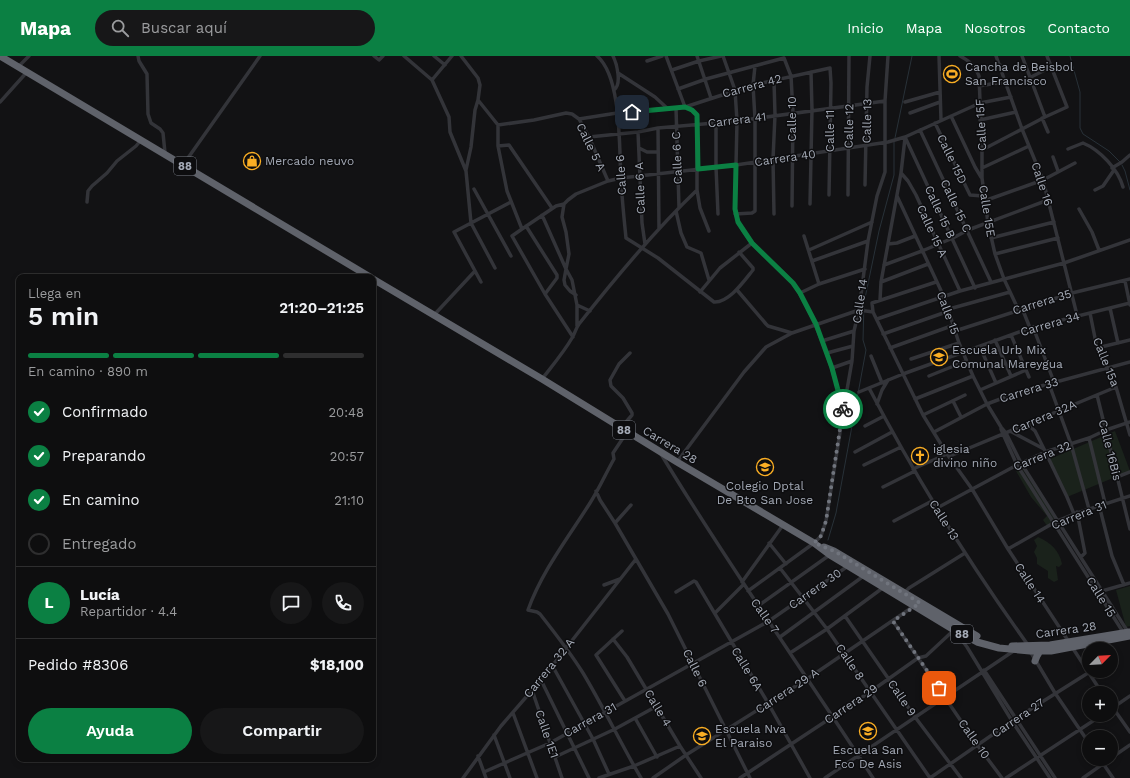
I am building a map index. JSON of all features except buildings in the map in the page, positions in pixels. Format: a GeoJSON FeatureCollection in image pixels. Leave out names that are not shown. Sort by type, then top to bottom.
{"type":"FeatureCollection","features":[{"type":"Feature","properties":{"kind":"highway","name":"88"},"geometry":{"type":"LineString","coordinates":[[0,56],[365,274]]}},
{"type":"Feature","properties":{"kind":"highway","name":"88"},"geometry":{"type":"LineString","coordinates":[[376,281],[434,315]]}},
{"type":"Feature","properties":{"kind":"highway","name":"Carrera 28"},"geometry":{"type":"LineString","coordinates":[[434,315],[542,379],[660,452],[886,586],[904,593],[954,630],[977,642],[999,648],[1015,650],[1050,645],[1070,645]]}},
{"type":"Feature","properties":{"kind":"highway","name":"Carrera 28"},"geometry":{"type":"LineString","coordinates":[[851,564],[865,575],[918,604]]}},
{"type":"Feature","properties":{"kind":"highway","name":"Carrera 28"},"geometry":{"type":"LineString","coordinates":[[954,630],[999,644],[1040,651],[1128,635]]}},
{"type":"Feature","properties":{"kind":"highway"},"geometry":{"type":"LineString","coordinates":[[1035,661],[1040,651]]}},
{"type":"Feature","properties":{"kind":"street"},"geometry":{"type":"LineString","coordinates":[[18,67],[29,56]]}},
{"type":"Feature","properties":{"kind":"street"},"geometry":{"type":"LineString","coordinates":[[138,56],[146,74],[148,114],[151,123],[163,133],[164,153]]}},
{"type":"Feature","properties":{"kind":"street"},"geometry":{"type":"LineString","coordinates":[[183,165],[260,56]]}},
{"type":"Feature","properties":{"kind":"street"},"geometry":{"type":"LineString","coordinates":[[374,56],[379,60],[383,56]]}},
{"type":"Feature","properties":{"kind":"street"},"geometry":{"type":"LineString","coordinates":[[404,56],[432,80],[449,117],[450,132],[466,171]]}},
{"type":"Feature","properties":{"kind":"street"},"geometry":{"type":"LineString","coordinates":[[434,56],[445,66]]}},
{"type":"Feature","properties":{"kind":"street"},"geometry":{"type":"LineString","coordinates":[[432,80],[452,56]]}},
{"type":"Feature","properties":{"kind":"street"},"geometry":{"type":"LineString","coordinates":[[461,56],[478,78],[480,85],[478,100],[474,110],[466,171],[471,223],[495,268]]}},
{"type":"Feature","properties":{"kind":"street"},"geometry":{"type":"LineString","coordinates":[[598,56],[602,60],[607,70],[614,90],[618,86],[618,68],[613,56]]}},
{"type":"Feature","properties":{"kind":"street"},"geometry":{"type":"LineString","coordinates":[[648,62],[662,56]]}},
{"type":"Feature","properties":{"kind":"street"},"geometry":{"type":"LineString","coordinates":[[666,56],[685,107],[692,110],[696,114],[698,169],[697,190],[700,208],[710,231]]}},
{"type":"Feature","properties":{"kind":"street"},"geometry":{"type":"LineString","coordinates":[[697,56],[706,79],[711,98]]}},
{"type":"Feature","properties":{"kind":"street"},"geometry":{"type":"LineString","coordinates":[[672,70],[699,61],[722,56],[735,90],[737,121],[735,212],[738,222],[752,243],[793,283],[800,293],[816,324],[844,407]]}},
{"type":"Feature","properties":{"kind":"street","name":"Calle 12"},"geometry":{"type":"LineString","coordinates":[[848,195],[850,106],[849,56]]}},
{"type":"Feature","properties":{"kind":"street","name":"Calle 13"},"geometry":{"type":"LineString","coordinates":[[865,185],[868,103],[867,87],[870,56]]}},
{"type":"Feature","properties":{"kind":"street","name":"Calle 14"},"geometry":{"type":"LineString","coordinates":[[814,543],[821,536],[826,521],[852,361],[854,331],[861,310],[868,241],[877,196],[885,172],[887,142],[885,101],[888,56]]}},
{"type":"Feature","properties":{"kind":"street"},"geometry":{"type":"LineString","coordinates":[[939,56],[941,120]]}},
{"type":"Feature","properties":{"kind":"street"},"geometry":{"type":"LineString","coordinates":[[960,56],[972,64],[978,72],[982,68],[1000,65]]}},
{"type":"Feature","properties":{"kind":"street","name":"Calle 16"},"geometry":{"type":"LineString","coordinates":[[996,56],[1022,129],[1043,180],[1077,315]]}},
{"type":"Feature","properties":{"kind":"street"},"geometry":{"type":"LineString","coordinates":[[1022,56],[1031,77],[1048,132]]}},
{"type":"Feature","properties":{"kind":"street"},"geometry":{"type":"LineString","coordinates":[[982,150],[1067,107],[1047,56]]}},
{"type":"Feature","properties":{"kind":"street","name":"Calle 10"},"geometry":{"type":"LineString","coordinates":[[755,66],[784,58],[791,76],[793,113],[792,206]]}},
{"type":"Feature","properties":{"kind":"street"},"geometry":{"type":"LineString","coordinates":[[678,89],[729,72],[755,66],[753,85],[756,162],[755,211],[752,213],[735,212]]}},
{"type":"Feature","properties":{"kind":"street","name":"Carrera 42"},"geometry":{"type":"LineString","coordinates":[[579,119],[617,113],[685,107],[753,85],[830,68]]}},
{"type":"Feature","properties":{"kind":"street","name":"Calle 11"},"geometry":{"type":"LineString","coordinates":[[830,68],[830,195]]}},
{"type":"Feature","properties":{"kind":"street"},"geometry":{"type":"LineString","coordinates":[[1031,77],[1052,68]]}},
{"type":"Feature","properties":{"kind":"street"},"geometry":{"type":"LineString","coordinates":[[0,102],[27,72]]}},
{"type":"Feature","properties":{"kind":"street"},"geometry":{"type":"LineString","coordinates":[[810,204],[812,110],[811,72]]}},
{"type":"Feature","properties":{"kind":"street","name":"Calle 15F"},"geometry":{"type":"LineString","coordinates":[[978,72],[982,178]]}},
{"type":"Feature","properties":{"kind":"street"},"geometry":{"type":"LineString","coordinates":[[618,73],[655,97],[668,108]]}},
{"type":"Feature","properties":{"kind":"street"},"geometry":{"type":"LineString","coordinates":[[774,81],[774,214]]}},
{"type":"Feature","properties":{"kind":"street"},"geometry":{"type":"LineString","coordinates":[[979,86],[1006,83]]}},
{"type":"Feature","properties":{"kind":"street","name":"Calle 6"},"geometry":{"type":"LineString","coordinates":[[614,90],[620,133],[621,178],[626,238],[641,248]]}},
{"type":"Feature","properties":{"kind":"street"},"geometry":{"type":"LineString","coordinates":[[905,102],[940,92]]}},
{"type":"Feature","properties":{"kind":"street","name":"Carrera 40"},"geometry":{"type":"LineString","coordinates":[[522,229],[552,208],[564,204],[576,194],[608,181],[659,173],[736,165],[792,156],[830,152],[887,142],[905,137],[980,102],[1011,97]]}},
{"type":"Feature","properties":{"kind":"street"},"geometry":{"type":"LineString","coordinates":[[478,100],[498,125],[498,146],[507,191],[522,229],[512,236],[545,294],[573,337]]}},
{"type":"Feature","properties":{"kind":"street","name":"Carrera 41"},"geometry":{"type":"LineString","coordinates":[[589,137],[638,132],[658,128],[755,119],[775,115],[885,101]]}},
{"type":"Feature","properties":{"kind":"street"},"geometry":{"type":"LineString","coordinates":[[910,113],[940,102]]}},
{"type":"Feature","properties":{"kind":"street","name":"Calle 6 C"},"geometry":{"type":"LineString","coordinates":[[676,108],[677,209],[681,233],[688,247],[701,252],[709,280]]}},
{"type":"Feature","properties":{"kind":"street"},"geometry":{"type":"LineString","coordinates":[[980,120],[1016,112]]}},
{"type":"Feature","properties":{"kind":"street","name":"Calle 5 A"},"geometry":{"type":"LineString","coordinates":[[498,125],[534,120],[566,113],[572,114],[579,119],[589,137],[608,181]]}},
{"type":"Feature","properties":{"kind":"street","name":"Calle 15E"},"geometry":{"type":"LineString","coordinates":[[951,116],[975,167],[982,178],[983,196],[991,238],[1004,279],[1010,292],[1032,328]]}},
{"type":"Feature","properties":{"kind":"street"},"geometry":{"type":"LineString","coordinates":[[716,123],[718,214]]}},
{"type":"Feature","properties":{"kind":"street","name":"Calle 15D"},"geometry":{"type":"LineString","coordinates":[[935,123],[970,195],[983,196]]}},
{"type":"Feature","properties":{"kind":"street"},"geometry":{"type":"LineString","coordinates":[[658,128],[657,152],[659,173],[659,229]]}},
{"type":"Feature","properties":{"kind":"street","name":"Calle 15 C"},"geometry":{"type":"LineString","coordinates":[[920,130],[991,282]]}},
{"type":"Feature","properties":{"kind":"street","name":"Calle 6 A"},"geometry":{"type":"LineString","coordinates":[[638,132],[639,176],[645,244]]}},
{"type":"Feature","properties":{"kind":"street"},"geometry":{"type":"LineString","coordinates":[[905,137],[901,173],[881,282],[880,300],[936,282]]}},
{"type":"Feature","properties":{"kind":"street","name":"Calle 15 B"},"geometry":{"type":"LineString","coordinates":[[905,137],[975,288]]}},
{"type":"Feature","properties":{"kind":"street"},"geometry":{"type":"LineString","coordinates":[[87,202],[88,191],[92,186],[141,140]]}},
{"type":"Feature","properties":{"kind":"street"},"geometry":{"type":"LineString","coordinates":[[1068,149],[1082,143],[1096,150],[1113,169],[1123,187]]}},
{"type":"Feature","properties":{"kind":"street"},"geometry":{"type":"LineString","coordinates":[[498,146],[510,146],[552,208]]}},
{"type":"Feature","properties":{"kind":"street"},"geometry":{"type":"LineString","coordinates":[[982,168],[1029,146]]}},
{"type":"Feature","properties":{"kind":"street"},"geometry":{"type":"LineString","coordinates":[[639,148],[647,152],[657,152]]}},
{"type":"Feature","properties":{"kind":"street"},"geometry":{"type":"LineString","coordinates":[[1095,190],[1103,186],[1113,169],[1130,155]]}},
{"type":"Feature","properties":{"kind":"street"},"geometry":{"type":"LineString","coordinates":[[1053,158],[1058,171]]}},
{"type":"Feature","properties":{"kind":"street"},"geometry":{"type":"LineString","coordinates":[[984,201],[1043,180],[1075,163]]}},
{"type":"Feature","properties":{"kind":"street","name":"Calle 15 A"},"geometry":{"type":"LineString","coordinates":[[901,173],[912,188],[960,291]]}},
{"type":"Feature","properties":{"kind":"street"},"geometry":{"type":"LineString","coordinates":[[474,189],[511,256]]}},
{"type":"Feature","properties":{"kind":"street"},"geometry":{"type":"LineString","coordinates":[[577,326],[641,248],[697,190]]}},
{"type":"Feature","properties":{"kind":"street","name":"Calle 15"},"geometry":{"type":"LineString","coordinates":[[897,196],[944,297],[966,361],[987,404],[1004,433],[1019,464],[1128,635]]}},
{"type":"Feature","properties":{"kind":"street"},"geometry":{"type":"LineString","coordinates":[[884,264],[938,245],[968,230],[1048,200]]}},
{"type":"Feature","properties":{"kind":"street"},"geometry":{"type":"LineString","coordinates":[[481,282],[454,232],[511,202]]}},
{"type":"Feature","properties":{"kind":"street"},"geometry":{"type":"LineString","coordinates":[[564,204],[562,217],[566,232],[568,254],[564,285],[576,295]]}},
{"type":"Feature","properties":{"kind":"street"},"geometry":{"type":"LineString","coordinates":[[1079,209],[1092,232],[1099,250]]}},
{"type":"Feature","properties":{"kind":"street"},"geometry":{"type":"LineString","coordinates":[[542,215],[572,280],[578,305],[577,326],[573,337],[542,379]]}},
{"type":"Feature","properties":{"kind":"street"},"geometry":{"type":"LineString","coordinates":[[809,250],[872,222]]}},
{"type":"Feature","properties":{"kind":"street"},"geometry":{"type":"LineString","coordinates":[[991,238],[1054,222]]}},
{"type":"Feature","properties":{"kind":"street"},"geometry":{"type":"LineString","coordinates":[[526,226],[557,275],[557,278],[545,294]]}},
{"type":"Feature","properties":{"kind":"street"},"geometry":{"type":"LineString","coordinates":[[804,236],[819,284]]}},
{"type":"Feature","properties":{"kind":"street"},"geometry":{"type":"LineString","coordinates":[[888,244],[897,243],[915,236]]}},
{"type":"Feature","properties":{"kind":"street"},"geometry":{"type":"LineString","coordinates":[[995,254],[1058,238]]}},
{"type":"Feature","properties":{"kind":"street"},"geometry":{"type":"LineString","coordinates":[[877,319],[960,291],[1064,263],[1130,240]]}},
{"type":"Feature","properties":{"kind":"street"},"geometry":{"type":"LineString","coordinates":[[812,261],[868,241]]}},
{"type":"Feature","properties":{"kind":"street"},"geometry":{"type":"LineString","coordinates":[[700,292],[720,268],[752,243]]}},
{"type":"Feature","properties":{"kind":"street"},"geometry":{"type":"LineString","coordinates":[[641,248],[658,258],[714,302],[722,301],[737,290],[753,268],[739,252]]}},
{"type":"Feature","properties":{"kind":"street"},"geometry":{"type":"LineString","coordinates":[[881,282],[928,264]]}},
{"type":"Feature","properties":{"kind":"street"},"geometry":{"type":"LineString","coordinates":[[800,293],[819,284],[865,269]]}},
{"type":"Feature","properties":{"kind":"street"},"geometry":{"type":"LineString","coordinates":[[434,315],[475,271]]}},
{"type":"Feature","properties":{"kind":"street","name":"Carrera 35"},"geometry":{"type":"LineString","coordinates":[[955,331],[1072,292],[1130,279]]}},
{"type":"Feature","properties":{"kind":"street"},"geometry":{"type":"LineString","coordinates":[[1124,281],[1130,304]]}},
{"type":"Feature","properties":{"kind":"street"},"geometry":{"type":"LineString","coordinates":[[737,290],[768,326],[792,333]]}},
{"type":"Feature","properties":{"kind":"street"},"geometry":{"type":"LineString","coordinates":[[883,334],[949,310],[1010,292]]}},
{"type":"Feature","properties":{"kind":"street","name":"Calle 14"},"geometry":{"type":"LineString","coordinates":[[880,300],[872,303],[873,312],[923,415],[972,489],[1008,549],[1082,663]]}},
{"type":"Feature","properties":{"kind":"street","name":"Carrera 34"},"geometry":{"type":"LineString","coordinates":[[859,392],[903,374],[1010,335],[1077,315],[1130,304]]}},
{"type":"Feature","properties":{"kind":"street"},"geometry":{"type":"LineString","coordinates":[[578,305],[590,311]]}},
{"type":"Feature","properties":{"kind":"street"},"geometry":{"type":"LineString","coordinates":[[1110,308],[1118,343]]}},
{"type":"Feature","properties":{"kind":"street"},"geometry":{"type":"LineString","coordinates":[[677,462],[744,372],[766,347],[792,333],[816,324],[861,310],[873,312]]}},
{"type":"Feature","properties":{"kind":"street","name":"Calle 15a"},"geometry":{"type":"LineString","coordinates":[[1090,312],[1097,348],[1116,387],[1129,422],[1130,435]]}},
{"type":"Feature","properties":{"kind":"street"},"geometry":{"type":"LineString","coordinates":[[890,348],[954,325]]}},
{"type":"Feature","properties":{"kind":"street"},"geometry":{"type":"LineString","coordinates":[[1032,328],[1054,382]]}},
{"type":"Feature","properties":{"kind":"street"},"geometry":{"type":"LineString","coordinates":[[822,341],[854,331]]}},
{"type":"Feature","properties":{"kind":"street"},"geometry":{"type":"LineString","coordinates":[[1010,335],[1029,377]]}},
{"type":"Feature","properties":{"kind":"street"},"geometry":{"type":"LineString","coordinates":[[995,340],[1011,376]]}},
{"type":"Feature","properties":{"kind":"street"},"geometry":{"type":"LineString","coordinates":[[1097,348],[1130,340]]}},
{"type":"Feature","properties":{"kind":"street"},"geometry":{"type":"LineString","coordinates":[[911,359],[959,342]]}},
{"type":"Feature","properties":{"kind":"street"},"geometry":{"type":"LineString","coordinates":[[827,353],[853,346]]}},
{"type":"Feature","properties":{"kind":"street"},"geometry":{"type":"LineString","coordinates":[[980,347],[996,383]]}},
{"type":"Feature","properties":{"kind":"street"},"geometry":{"type":"LineString","coordinates":[[630,353],[619,364],[610,380],[611,386],[623,398],[632,412],[632,415],[612,453],[614,459],[591,502],[541,581],[528,610],[540,614],[566,648],[606,712],[641,778]]}},
{"type":"Feature","properties":{"kind":"street"},"geometry":{"type":"LineString","coordinates":[[871,356],[882,383]]}},
{"type":"Feature","properties":{"kind":"street"},"geometry":{"type":"LineString","coordinates":[[832,368],[852,361]]}},
{"type":"Feature","properties":{"kind":"street"},"geometry":{"type":"LineString","coordinates":[[929,376],[966,361]]}},
{"type":"Feature","properties":{"kind":"street","name":"Carrera 33"},"geometry":{"type":"LineString","coordinates":[[934,432],[987,404],[1019,392],[1130,362]]}},
{"type":"Feature","properties":{"kind":"street"},"geometry":{"type":"LineString","coordinates":[[980,390],[1026,370]]}},
{"type":"Feature","properties":{"kind":"street"},"geometry":{"type":"LineString","coordinates":[[915,399],[973,376]]}},
{"type":"Feature","properties":{"kind":"street"},"geometry":{"type":"LineString","coordinates":[[877,404],[882,390],[888,380]]}},
{"type":"Feature","properties":{"kind":"street"},"geometry":{"type":"LineString","coordinates":[[1049,384],[1071,444],[1089,508]]}},
{"type":"Feature","properties":{"kind":"street","name":"Carrera 32A"},"geometry":{"type":"LineString","coordinates":[[883,487],[914,470],[1116,387]]}},
{"type":"Feature","properties":{"kind":"street","name":"Calle 13"},"geometry":{"type":"LineString","coordinates":[[869,388],[932,502],[1029,648],[1035,661],[1082,733]]}},
{"type":"Feature","properties":{"kind":"street"},"geometry":{"type":"LineString","coordinates":[[923,415],[965,395]]}},
{"type":"Feature","properties":{"kind":"street","name":"Calle 16Bis"},"geometry":{"type":"LineString","coordinates":[[1097,395],[1130,529]]}},
{"type":"Feature","properties":{"kind":"street"},"geometry":{"type":"LineString","coordinates":[[953,401],[961,417]]}},
{"type":"Feature","properties":{"kind":"street"},"geometry":{"type":"LineString","coordinates":[[865,426],[884,416]]}},
{"type":"Feature","properties":{"kind":"street","name":"Carrera 32"},"geometry":{"type":"LineString","coordinates":[[937,508],[1044,450],[1071,444],[1129,422]]}},
{"type":"Feature","properties":{"kind":"street"},"geometry":{"type":"LineString","coordinates":[[1027,424],[1035,431],[1076,513],[1085,553],[1081,557]]}},
{"type":"Feature","properties":{"kind":"street"},"geometry":{"type":"LineString","coordinates":[[1010,431],[1044,450]]}},
{"type":"Feature","properties":{"kind":"street"},"geometry":{"type":"LineString","coordinates":[[855,452],[892,432]]}},
{"type":"Feature","properties":{"kind":"street"},"geometry":{"type":"LineString","coordinates":[[1089,438],[1105,503]]}},
{"type":"Feature","properties":{"kind":"street"},"geometry":{"type":"LineString","coordinates":[[864,465],[901,448]]}},
{"type":"Feature","properties":{"kind":"street","name":"Calle 7"},"geometry":{"type":"LineString","coordinates":[[660,452],[742,583],[780,637],[873,778]]}},
{"type":"Feature","properties":{"kind":"street"},"geometry":{"type":"LineString","coordinates":[[1117,477],[1130,472]]}},
{"type":"Feature","properties":{"kind":"street","name":"Calle 6"},"geometry":{"type":"LineString","coordinates":[[596,491],[668,614],[750,778]]}},
{"type":"Feature","properties":{"kind":"street","name":"Carrera 31"},"geometry":{"type":"LineString","coordinates":[[1008,549],[1056,522],[1076,513],[1130,496]]}},
{"type":"Feature","properties":{"kind":"street"},"geometry":{"type":"LineString","coordinates":[[591,502],[600,500]]}},
{"type":"Feature","properties":{"kind":"street"},"geometry":{"type":"LineString","coordinates":[[894,521],[932,502]]}},
{"type":"Feature","properties":{"kind":"street"},"geometry":{"type":"LineString","coordinates":[[615,523],[631,505]]}},
{"type":"Feature","properties":{"kind":"street"},"geometry":{"type":"LineString","coordinates":[[1099,505],[1112,556],[1124,585]]}},
{"type":"Feature","properties":{"kind":"street","name":"Calle 15"},"geometry":{"type":"LineString","coordinates":[[1056,522],[1081,557],[1128,635]]}},
{"type":"Feature","properties":{"kind":"street"},"geometry":{"type":"LineString","coordinates":[[714,613],[742,583],[783,524]]}},
{"type":"Feature","properties":{"kind":"street"},"geometry":{"type":"LineString","coordinates":[[769,543],[786,564]]}},
{"type":"Feature","properties":{"kind":"street"},"geometry":{"type":"LineString","coordinates":[[748,592],[814,543]]}},
{"type":"Feature","properties":{"kind":"street"},"geometry":{"type":"LineString","coordinates":[[904,593],[909,588],[964,552]]}},
{"type":"Feature","properties":{"kind":"street"},"geometry":{"type":"LineString","coordinates":[[758,606],[832,553]]}},
{"type":"Feature","properties":{"kind":"street","name":"Carrera 32 A"},"geometry":{"type":"LineString","coordinates":[[463,777],[494,735],[541,680],[636,559]]}},
{"type":"Feature","properties":{"kind":"street","name":"Carrera 30"},"geometry":{"type":"LineString","coordinates":[[693,664],[769,621],[803,599],[851,564]]}},
{"type":"Feature","properties":{"kind":"street","name":"Calle 8"},"geometry":{"type":"LineString","coordinates":[[780,568],[827,629],[930,778]]}},
{"type":"Feature","properties":{"kind":"street"},"geometry":{"type":"LineString","coordinates":[[780,637],[865,575]]}},
{"type":"Feature","properties":{"kind":"street"},"geometry":{"type":"LineString","coordinates":[[604,585],[621,579]]}},
{"type":"Feature","properties":{"kind":"street","name":"Calle 6A"},"geometry":{"type":"LineString","coordinates":[[676,592],[695,581],[768,703],[810,778]]}},
{"type":"Feature","properties":{"kind":"street"},"geometry":{"type":"LineString","coordinates":[[1102,591],[1130,583]]}},
{"type":"Feature","properties":{"kind":"street"},"geometry":{"type":"LineString","coordinates":[[790,653],[827,629],[886,586]]}},
{"type":"Feature","properties":{"kind":"street","name":"Carrera 29 A"},"geometry":{"type":"LineString","coordinates":[[653,778],[686,755],[807,679],[918,604]]}},
{"type":"Feature","properties":{"kind":"street","name":"Calle 9"},"geometry":{"type":"LineString","coordinates":[[845,616],[961,778]]}},
{"type":"Feature","properties":{"kind":"street","name":"Calle 10"},"geometry":{"type":"LineString","coordinates":[[893,621],[978,746],[1002,778]]}},
{"type":"Feature","properties":{"kind":"street"},"geometry":{"type":"LineString","coordinates":[[622,630],[597,654],[597,656],[625,701]]}},
{"type":"Feature","properties":{"kind":"street"},"geometry":{"type":"LineString","coordinates":[[954,630],[984,672],[1050,778]]}},
{"type":"Feature","properties":{"kind":"street","name":"Carrera 29"},"geometry":{"type":"LineString","coordinates":[[740,778],[833,717],[918,658],[926,656],[954,630]]}},
{"type":"Feature","properties":{"kind":"street","name":"Calle 4"},"geometry":{"type":"LineString","coordinates":[[613,639],[627,657],[680,746],[701,778]]}},
{"type":"Feature","properties":{"kind":"street"},"geometry":{"type":"LineString","coordinates":[[825,778],[946,698],[1015,650]]}},
{"type":"Feature","properties":{"kind":"street","name":"Carrera 31"},"geometry":{"type":"LineString","coordinates":[[484,772],[528,753],[568,733],[693,664]]}},
{"type":"Feature","properties":{"kind":"street"},"geometry":{"type":"LineString","coordinates":[[552,665],[593,739],[609,774]]}},
{"type":"Feature","properties":{"kind":"street","name":"Carrera 27"},"geometry":{"type":"LineString","coordinates":[[930,778],[1014,720],[1082,676]]}},
{"type":"Feature","properties":{"kind":"street"},"geometry":{"type":"LineString","coordinates":[[541,680],[589,778]]}},
{"type":"Feature","properties":{"kind":"street","name":"Calle 1E1"},"geometry":{"type":"LineString","coordinates":[[532,690],[562,778]]}},
{"type":"Feature","properties":{"kind":"street"},"geometry":{"type":"LineString","coordinates":[[1118,703],[1130,696]]}},
{"type":"Feature","properties":{"kind":"street"},"geometry":{"type":"LineString","coordinates":[[555,757],[615,729],[657,706]]}},
{"type":"Feature","properties":{"kind":"street"},"geometry":{"type":"LineString","coordinates":[[513,713],[537,778]]}},
{"type":"Feature","properties":{"kind":"street"},"geometry":{"type":"LineString","coordinates":[[1118,715],[1130,732]]}},
{"type":"Feature","properties":{"kind":"street"},"geometry":{"type":"LineString","coordinates":[[635,718],[657,757]]}},
{"type":"Feature","properties":{"kind":"street"},"geometry":{"type":"LineString","coordinates":[[1006,778],[1092,722]]}},
{"type":"Feature","properties":{"kind":"street"},"geometry":{"type":"LineString","coordinates":[[494,735],[506,763],[510,778]]}},
{"type":"Feature","properties":{"kind":"street"},"geometry":{"type":"LineString","coordinates":[[1118,753],[1130,745]]}},
{"type":"Feature","properties":{"kind":"street"},"geometry":{"type":"LineString","coordinates":[[599,778],[657,757],[680,746]]}},
{"type":"Feature","properties":{"kind":"street"},"geometry":{"type":"LineString","coordinates":[[478,756],[486,778]]}},
{"type":"Feature","properties":{"kind":"street"},"geometry":{"type":"LineString","coordinates":[[1038,757],[1055,778]]}},
{"type":"Feature","properties":{"kind":"street"},"geometry":{"type":"LineString","coordinates":[[1083,778],[1100,766]]}},
{"type":"Feature","properties":{"kind":"street"},"geometry":{"type":"LineString","coordinates":[[1104,766],[1113,778]]}},
{"type":"Feature","properties":{"kind":"shaded area"},"geometry":{"type":"Polygon","coordinates":[[[1115,431],[1130,471],[1067,497],[1050,459],[1115,431]]]}},
{"type":"Feature","properties":{"kind":"shaded area"},"geometry":{"type":"Polygon","coordinates":[[[1018,463],[1050,510],[1055,520],[1048,527],[1043,520],[1047,516],[1031,497],[1012,464],[1018,463]]]}},
{"type":"Feature","properties":{"kind":"shaded area"},"geometry":{"type":"Polygon","coordinates":[[[1038,537],[1054,548],[1061,559],[1062,564],[1059,567],[1056,566],[1058,580],[1054,582],[1048,578],[1048,571],[1037,564],[1037,558],[1034,552],[1037,546],[1034,540],[1038,537]]]}},
{"type":"Feature","properties":{"kind":"shaded area"},"geometry":{"type":"Polygon","coordinates":[[[1130,586],[1130,626],[1126,627],[1116,590],[1130,586]]]}},
{"type":"Feature","properties":{"kind":"waterway"},"geometry":{"type":"LineString","coordinates":[[895,138],[912,56]]}},
{"type":"Feature","properties":{"kind":"waterway"},"geometry":{"type":"LineString","coordinates":[[1070,56],[1080,92],[1080,128],[1083,134],[1109,151],[1120,162]]}},
{"type":"Feature","properties":{"kind":"waterway"},"geometry":{"type":"LineString","coordinates":[[828,540],[836,513],[866,350],[863,340],[864,303],[879,231],[894,175],[894,141]]}},
{"type":"Feature","properties":{"kind":"waterway"},"geometry":{"type":"LineString","coordinates":[[1122,165],[1130,190]]}},
{"type":"Feature","properties":{"kind":"way so far"},"geometry":{"type":"LineString","coordinates":[[843,409],[826,521],[821,536],[814,543],[834,551],[920,603],[893,621],[939,688]]}},
{"type":"Feature","properties":{"kind":"place","name":"Cancha de Beisbol San Francisco"},"geometry":{"type":"Point","coordinates":[952,74]}},
{"type":"Feature","properties":{"kind":"place","name":"Mercado neuvo"},"geometry":{"type":"Point","coordinates":[252,161]}},
{"type":"Feature","properties":{"kind":"place","name":"Escuela Urb Mix Comunal Mareygua"},"geometry":{"type":"Point","coordinates":[939,357]}},
{"type":"Feature","properties":{"kind":"place","name":"iglesia divino niño"},"geometry":{"type":"Point","coordinates":[920,456]}},
{"type":"Feature","properties":{"kind":"place","name":"Colegio Dptal De Bto San Jose"},"geometry":{"type":"Point","coordinates":[765,467]}},
{"type":"Feature","properties":{"kind":"place","name":"Escuela San Fco De Asis"},"geometry":{"type":"Point","coordinates":[868,731]}},
{"type":"Feature","properties":{"kind":"place","name":"Escuela Nva El Paraiso"},"geometry":{"type":"Point","coordinates":[702,736]}},
{"type":"Feature","properties":{"kind":"route"},"geometry":{"type":"LineString","coordinates":[[632,112],[685,107],[692,110],[697,115],[698,169],[736,165],[735,214],[738,222],[752,243],[793,283],[800,293],[816,324],[832,368],[844,407],[843,409]]}}]}
